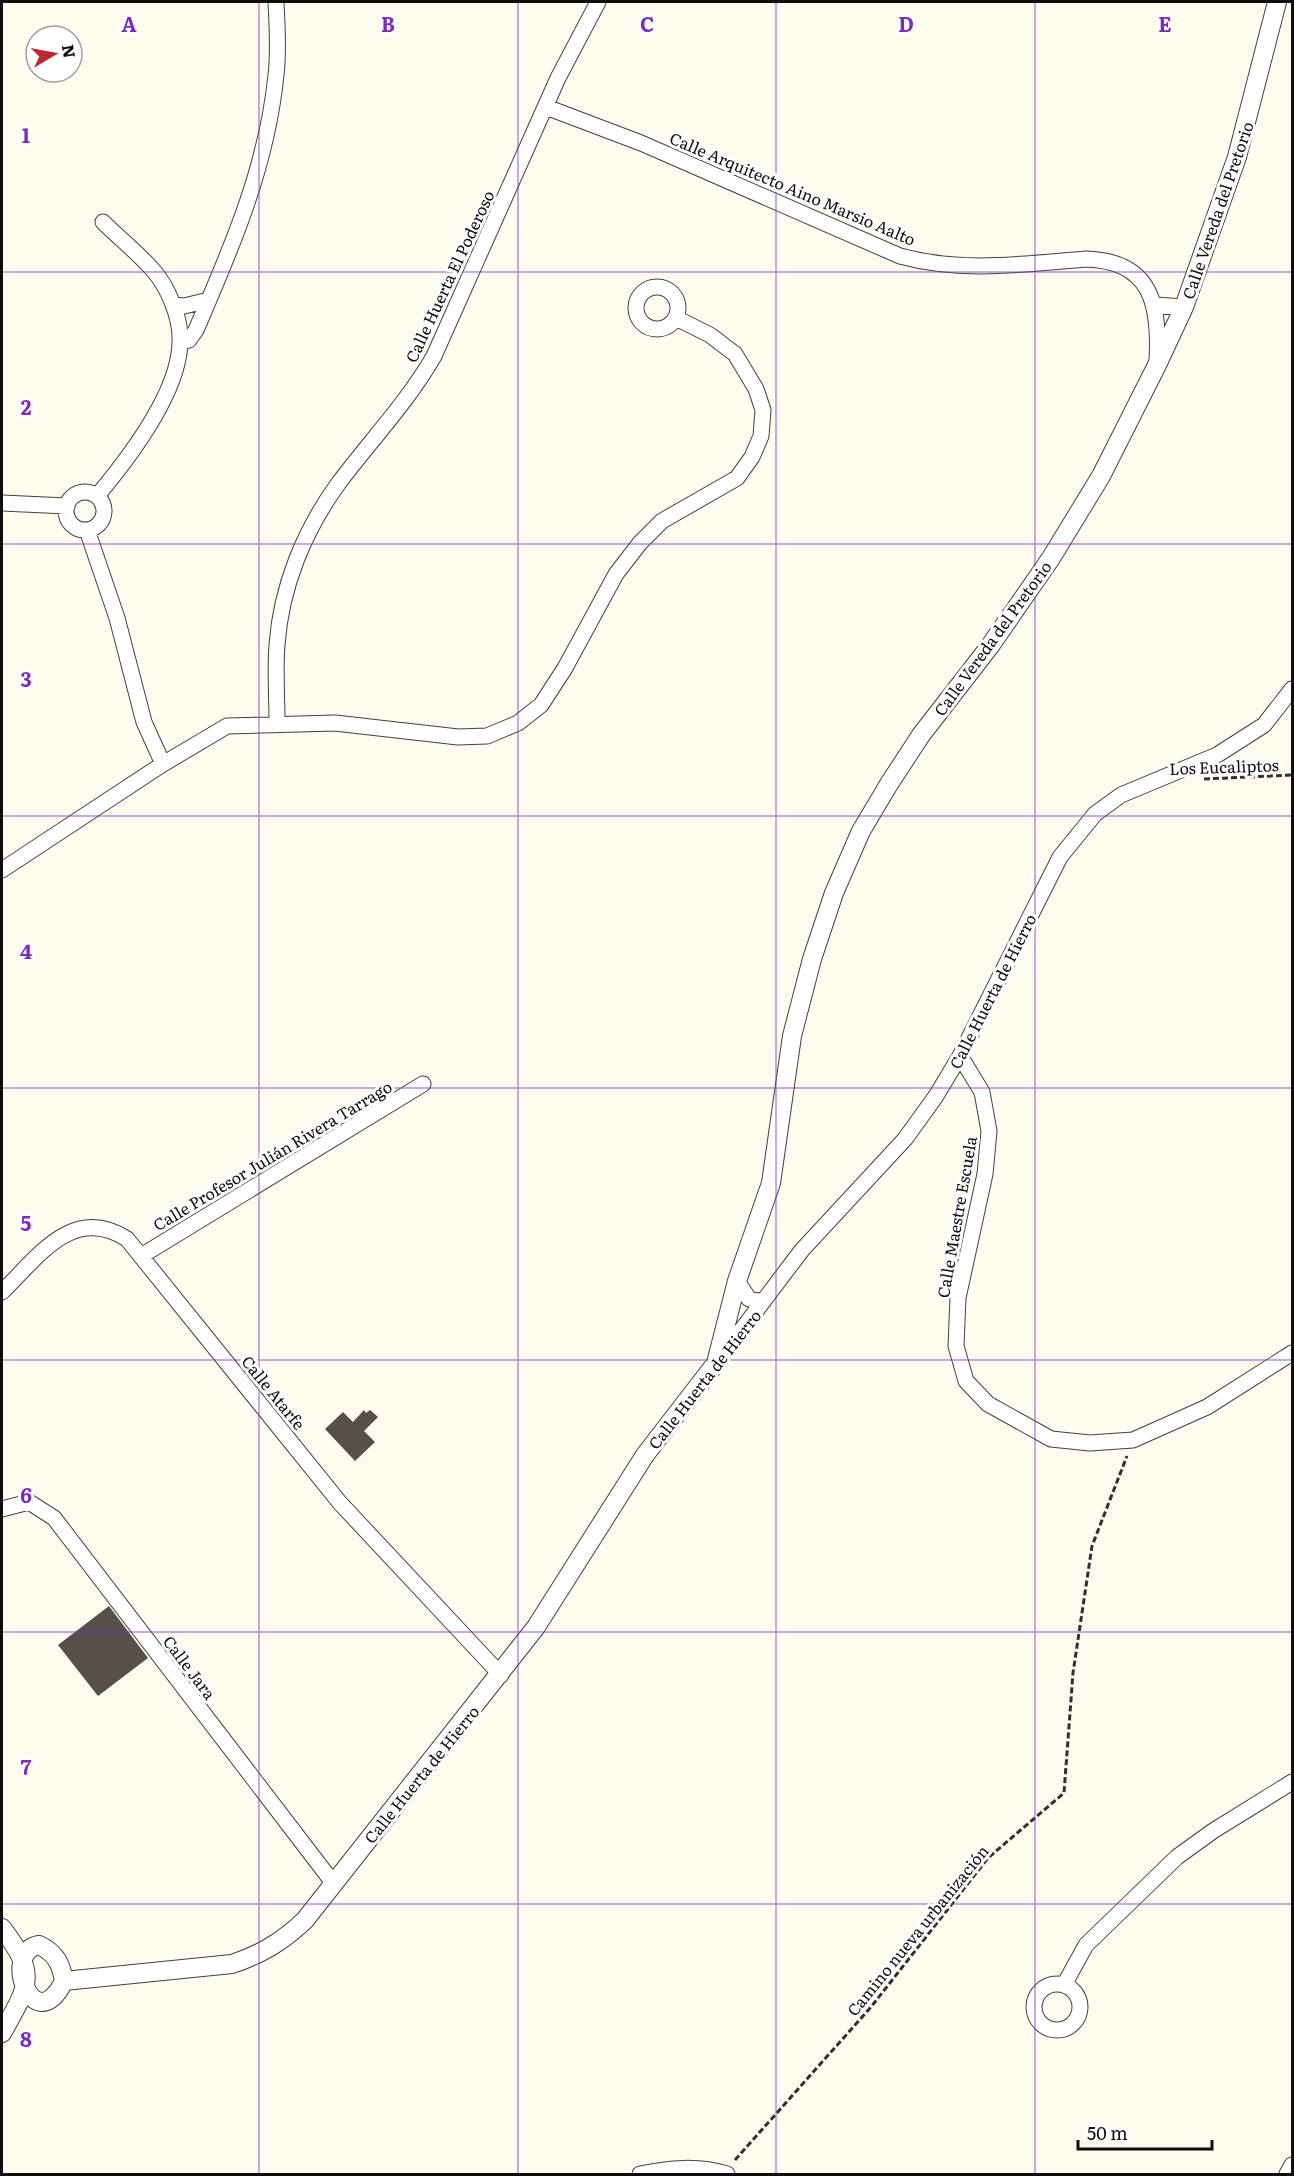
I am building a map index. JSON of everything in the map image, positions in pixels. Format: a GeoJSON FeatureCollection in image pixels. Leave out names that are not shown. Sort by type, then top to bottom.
{"type":"FeatureCollection","features":[{"type":"Feature","properties":{"kind":"street"},"geometry":{"type":"LineString","coordinates":[[180,342],[189,340],[209,300],[248,205],[270,122],[277,73],[276,2]]}},
{"type":"Feature","properties":{"kind":"street","name":"Calle Huerta El Poderoso"},"geometry":{"type":"LineString","coordinates":[[277,722],[276,645],[281,610],[307,535],[338,485],[415,389],[434,356],[546,107],[598,2]]}},
{"type":"Feature","properties":{"kind":"street","name":"Calle Vereda del Pretorio"},"geometry":{"type":"LineString","coordinates":[[716,1363],[737,1281],[771,1183],[792,1036],[812,959],[834,893],[861,831],[921,735],[990,646],[1051,558],[1101,476],[1157,365],[1184,306],[1237,157],[1277,2]]}},
{"type":"Feature","properties":{"kind":"street","name":"Calle Arquitecto Aino Marsio Aalto"},"geometry":{"type":"LineString","coordinates":[[546,107],[641,143],[900,256],[929,264],[974,267],[1105,260],[1133,273],[1142,282],[1156,305]]}},
{"type":"Feature","properties":{"kind":"street"},"geometry":{"type":"LineString","coordinates":[[97,496],[133,448],[168,390],[180,342],[173,305],[154,271],[103,222]]}},
{"type":"Feature","properties":{"kind":"street"},"geometry":{"type":"LineString","coordinates":[[173,305],[184,306],[209,300]]}},
{"type":"Feature","properties":{"kind":"street"},"geometry":{"type":"LineString","coordinates":[[1157,365],[1156,305],[1184,306]]}},
{"type":"Feature","properties":{"kind":"street"},"geometry":{"type":"LineString","coordinates":[[2,870],[163,764],[227,726],[277,722],[335,723],[458,737],[486,736],[518,723],[542,705],[565,668],[616,574],[640,543],[662,521],[737,478],[752,457],[761,436],[763,410],[760,400],[735,354],[710,335],[676,318]]}},
{"type":"Feature","properties":{"kind":"street"},"geometry":{"type":"LineString","coordinates":[[83,492],[97,496],[104,509],[100,524],[87,530],[73,526],[66,513],[67,506],[76,494],[83,492]]}},
{"type":"Feature","properties":{"kind":"street"},"geometry":{"type":"LineString","coordinates":[[2,503],[67,506]]}},
{"type":"Feature","properties":{"kind":"street"},"geometry":{"type":"LineString","coordinates":[[87,530],[117,618],[144,722],[163,764]]}},
{"type":"Feature","properties":{"kind":"street","name":"Calle Huerta de Hierro"},"geometry":{"type":"LineString","coordinates":[[64,1981],[232,1964],[258,1955],[284,1940],[306,1920],[501,1675],[536,1627],[645,1455],[802,1250],[905,1139],[960,1056],[1060,857],[1095,814],[1121,795],[1217,755],[1264,724],[1293,690]]}},
{"type":"Feature","properties":{"kind":"street","name":"Calle Maestre Escuela"},"geometry":{"type":"LineString","coordinates":[[960,1056],[982,1092],[989,1131],[985,1174],[958,1298],[956,1346],[966,1381],[988,1404],[1051,1439],[1090,1443],[1133,1440],[1207,1407],[1293,1353]]}},
{"type":"Feature","properties":{"kind":"street","name":"Calle Profesor Julián Rivera Tarrago"},"geometry":{"type":"LineString","coordinates":[[141,1256],[423,1084]]}},
{"type":"Feature","properties":{"kind":"street","name":"Calle Atarfe"},"geometry":{"type":"LineString","coordinates":[[2,1292],[49,1247],[80,1228],[97,1226],[112,1229],[127,1239],[340,1503],[501,1675]]}},
{"type":"Feature","properties":{"kind":"street"},"geometry":{"type":"LineString","coordinates":[[737,1281],[749,1299],[763,1302]]}},
{"type":"Feature","properties":{"kind":"street","name":"Calle Jara"},"geometry":{"type":"LineString","coordinates":[[2,1509],[29,1502],[54,1518],[334,1884]]}},
{"type":"Feature","properties":{"kind":"street"},"geometry":{"type":"LineString","coordinates":[[1064,1985],[1086,1945],[1177,1857],[1213,1831],[1293,1782]]}},
{"type":"Feature","properties":{"kind":"street"},"geometry":{"type":"LineString","coordinates":[[2,1928],[25,1963],[27,1974],[14,1994],[2,2033]]}},
{"type":"Feature","properties":{"kind":"street"},"geometry":{"type":"LineString","coordinates":[[4,1964],[17,1949],[39,1945],[49,1950],[57,1958],[64,1981],[55,1994],[46,2000],[28,2002],[14,1994]]}},
{"type":"Feature","properties":{"kind":"street"},"geometry":{"type":"LineString","coordinates":[[1287,2175],[1293,2165]]}},
{"type":"Feature","properties":{"kind":"street"},"geometry":{"type":"LineString","coordinates":[[640,2175],[663,2169],[690,2168],[725,2174]]}},
{"type":"Feature","properties":{"kind":"path","name":"Los Eucaliptos"},"geometry":{"type":"LineString","coordinates":[[1203,779],[1293,775]]}},
{"type":"Feature","properties":{"kind":"path","name":"Camino nueva urbanización"},"geometry":{"type":"LineString","coordinates":[[725,2174],[871,2007],[988,1858],[1064,1793],[1073,1673],[1092,1546],[1133,1440]]}},
{"type":"Feature","properties":{"kind":"building"},"geometry":{"type":"Polygon","coordinates":[[[364,1410],[366,1413],[370,1410],[378,1417],[364,1431],[375,1442],[355,1461],[325,1429],[343,1412],[353,1422],[364,1410]]]}},
{"type":"Feature","properties":{"kind":"building"},"geometry":{"type":"Polygon","coordinates":[[[109,1606],[148,1658],[98,1696],[58,1645],[109,1606]]]}}]}
